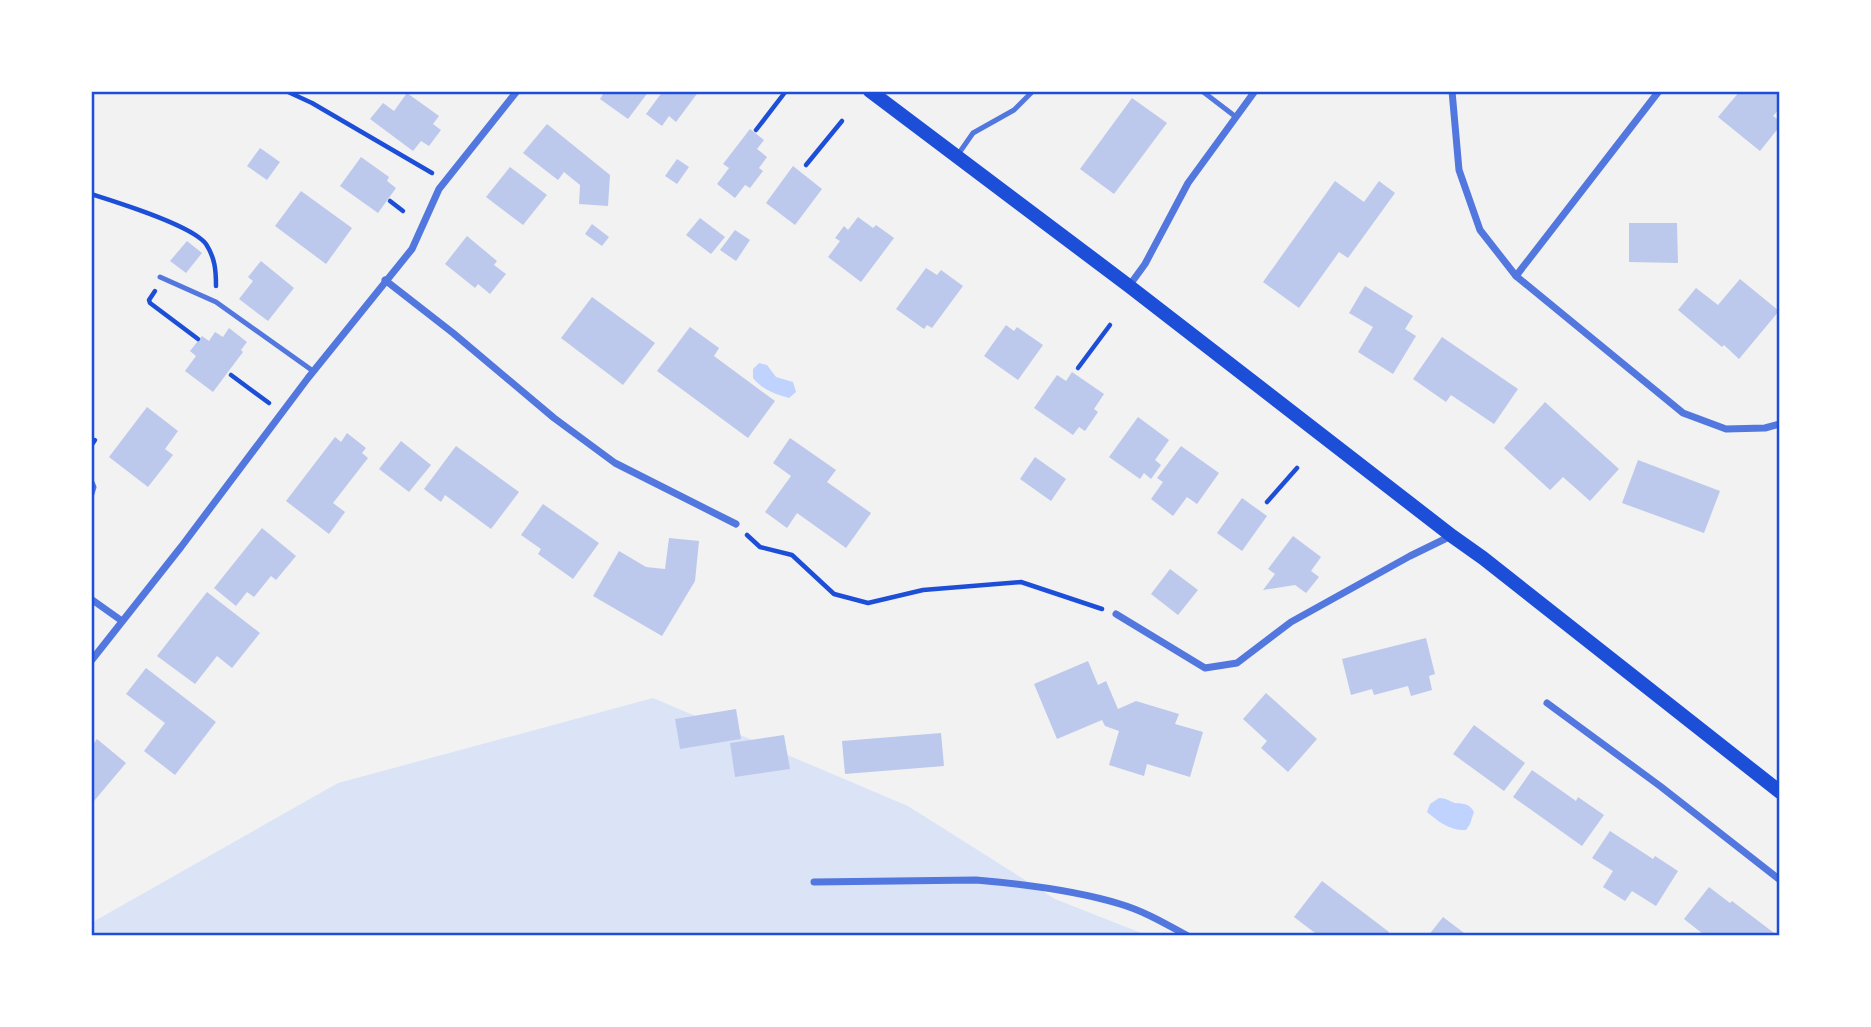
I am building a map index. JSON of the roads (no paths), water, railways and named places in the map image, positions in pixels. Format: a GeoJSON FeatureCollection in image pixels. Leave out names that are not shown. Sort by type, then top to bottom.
{"type":"FeatureCollection","features":[{"type":"Feature","properties":{"kind":"main road"},"geometry":{"type":"LineString","coordinates":[[870,91],[1483,558],[1780,792]]}},
{"type":"Feature","properties":{"kind":"street"},"geometry":{"type":"LineString","coordinates":[[91,662],[313,372],[412,249],[439,189],[517,91]]}},
{"type":"Feature","properties":{"kind":"street"},"geometry":{"type":"LineString","coordinates":[[1129,286],[1145,264],[1188,183],[1255,91]]}},
{"type":"Feature","properties":{"kind":"street"},"geometry":{"type":"LineString","coordinates":[[1452,91],[1459,170],[1480,230],[1516,276],[1683,413],[1726,429],[1765,428],[1780,424]]}},
{"type":"Feature","properties":{"kind":"street"},"geometry":{"type":"LineString","coordinates":[[1516,276],[1659,91]]}},
{"type":"Feature","properties":{"kind":"street"},"geometry":{"type":"LineString","coordinates":[[385,280],[554,418],[615,463],[736,524]]}},
{"type":"Feature","properties":{"kind":"street"},"geometry":{"type":"LineString","coordinates":[[1116,614],[1205,668],[1237,663],[1291,622],[1410,556],[1452,536]]}},
{"type":"Feature","properties":{"kind":"street"},"geometry":{"type":"LineString","coordinates":[[91,599],[122,621]]}},
{"type":"Feature","properties":{"kind":"street"},"geometry":{"type":"LineString","coordinates":[[1547,703],[1660,786],[1780,880]]}},
{"type":"Feature","properties":{"kind":"street"},"geometry":{"type":"LineString","coordinates":[[814,882],[976,880],[1001,883],[1077,894],[1120,904],[1160,920],[1188,936]]}},
{"type":"Feature","properties":{"kind":"lane"},"geometry":{"type":"LineString","coordinates":[[957,157],[974,133],[1014,110],[1033,91]]}},
{"type":"Feature","properties":{"kind":"lane"},"geometry":{"type":"LineString","coordinates":[[1202,91],[1236,117]]}},
{"type":"Feature","properties":{"kind":"lane"},"geometry":{"type":"LineString","coordinates":[[162,279],[216,302],[313,372]]}},
{"type":"Feature","properties":{"kind":"lane"},"geometry":{"type":"LineString","coordinates":[[91,480],[94,487],[91,497]]}},
{"type":"Feature","properties":{"kind":"water"},"geometry":{"type":"Polygon","coordinates":[[[759,363],[767,365],[776,377],[793,382],[796,392],[789,398],[761,386],[753,378],[753,369],[759,363]]]}},
{"type":"Feature","properties":{"kind":"water"},"geometry":{"type":"Polygon","coordinates":[[[1439,798],[1466,804],[1472,809],[1474,812],[1466,830],[1450,827],[1427,812],[1430,804],[1439,798]]]}}]}
